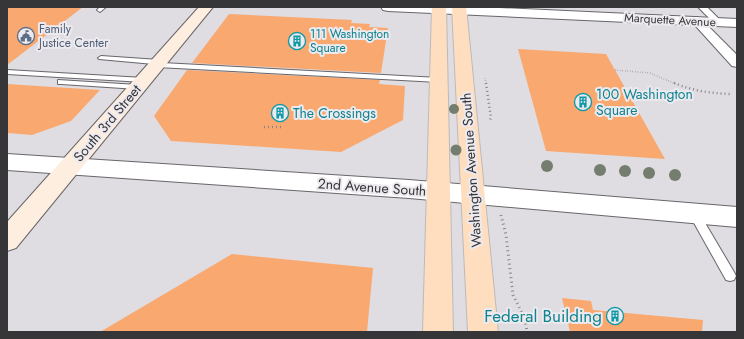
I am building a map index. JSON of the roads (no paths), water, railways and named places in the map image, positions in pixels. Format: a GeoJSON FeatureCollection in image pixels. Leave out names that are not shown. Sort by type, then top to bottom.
{"type":"FeatureCollection","features":[{"type":"Feature","properties":{"kind":"main road","name":"South 3rd Street"},"geometry":{"type":"LineString","coordinates":[[7,240],[206,7]]}},
{"type":"Feature","properties":{"kind":"main road","name":"Washington Avenue South"},"geometry":{"type":"LineString","coordinates":[[438,332],[439,80],[449,8]]}},
{"type":"Feature","properties":{"kind":"main road","name":"Washington Avenue South"},"geometry":{"type":"LineString","coordinates":[[449,8],[472,194],[483,332]]}},
{"type":"Feature","properties":{"kind":"street","name":"Marquette Avenue"},"geometry":{"type":"LineString","coordinates":[[388,7],[449,8],[737,23]]}},
{"type":"Feature","properties":{"kind":"street"},"geometry":{"type":"LineString","coordinates":[[702,7],[718,22]]}},
{"type":"Feature","properties":{"kind":"street"},"geometry":{"type":"LineString","coordinates":[[697,21],[737,63]]}},
{"type":"Feature","properties":{"kind":"street","name":"2nd Avenue South"},"geometry":{"type":"LineString","coordinates":[[7,162],[439,191],[737,217]]}},
{"type":"Feature","properties":{"kind":"lane"},"geometry":{"type":"LineString","coordinates":[[101,58],[158,63],[439,80]]}},
{"type":"Feature","properties":{"kind":"lane"},"geometry":{"type":"LineString","coordinates":[[7,72],[141,84]]}},
{"type":"Feature","properties":{"kind":"lane"},"geometry":{"type":"LineString","coordinates":[[61,82],[141,84]]}},
{"type":"Feature","properties":{"kind":"lane"},"geometry":{"type":"LineString","coordinates":[[694,214],[730,276]]}},
{"type":"Feature","properties":{"kind":"place","name":"Family Justice Center"},"geometry":{"type":"Point","coordinates":[26,36]}},
{"type":"Feature","properties":{"kind":"place","name":"111 Washington Square"},"geometry":{"type":"Point","coordinates":[297,41]}},
{"type":"Feature","properties":{"kind":"place","name":"100 Washington Square"},"geometry":{"type":"Point","coordinates":[583,102]}},
{"type":"Feature","properties":{"kind":"place","name":"The Crossings"},"geometry":{"type":"Point","coordinates":[280,113]}},
{"type":"Feature","properties":{"kind":"place","name":"Federal Building"},"geometry":{"type":"Point","coordinates":[615,316]}}]}
